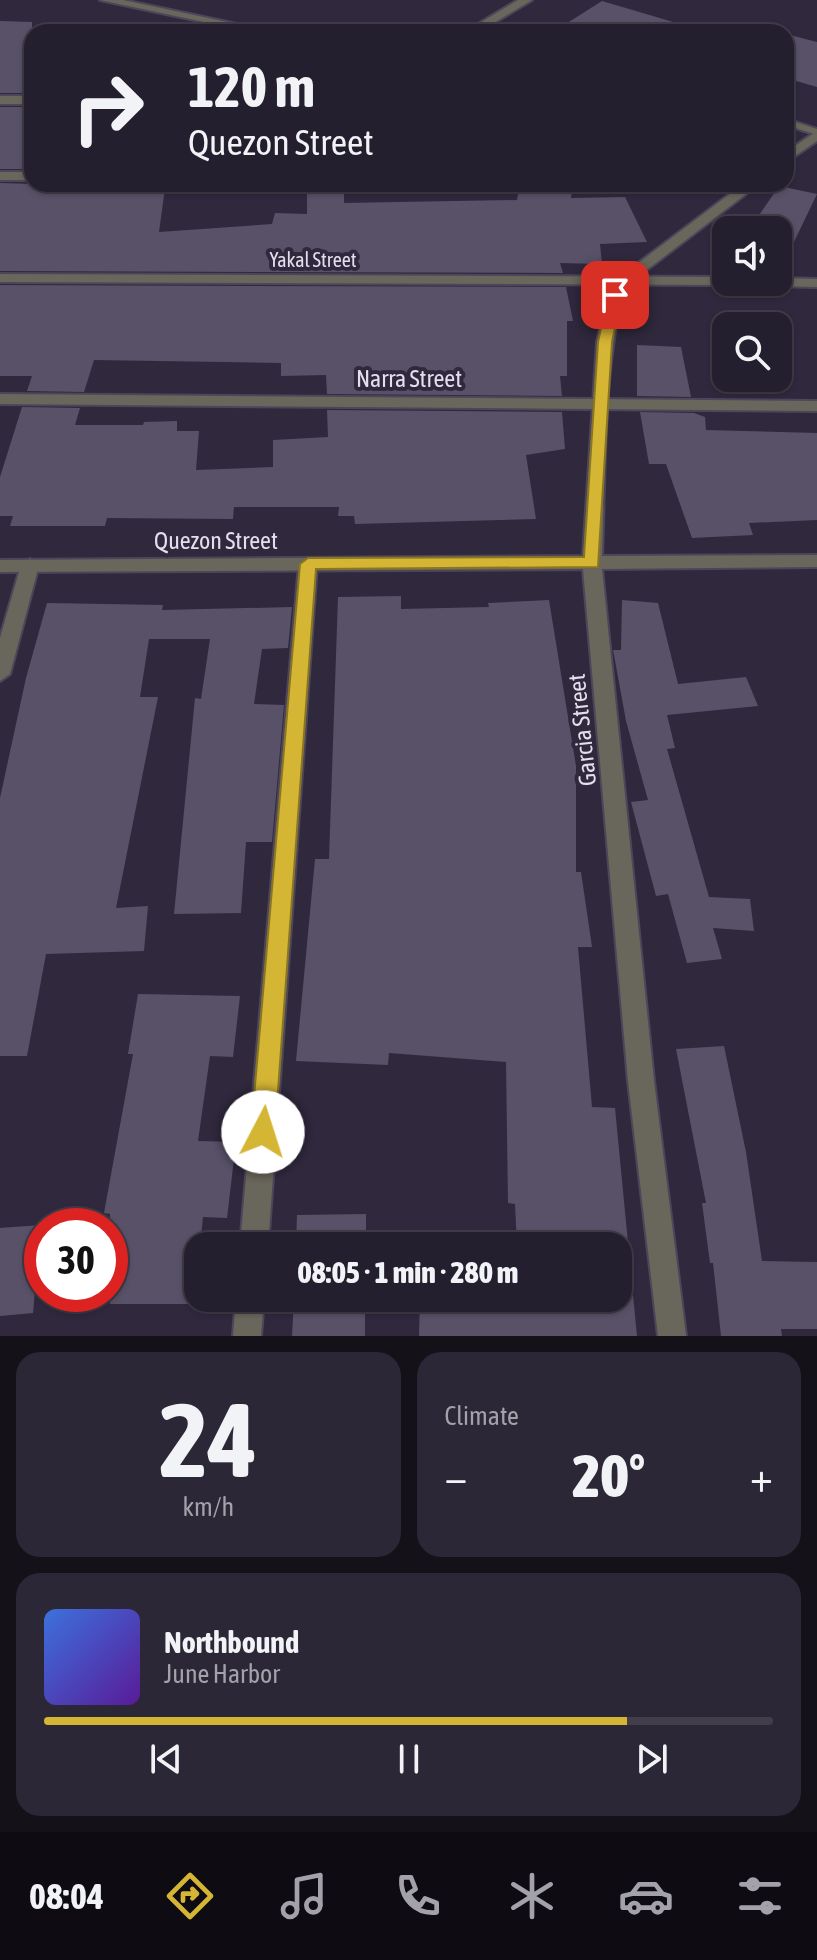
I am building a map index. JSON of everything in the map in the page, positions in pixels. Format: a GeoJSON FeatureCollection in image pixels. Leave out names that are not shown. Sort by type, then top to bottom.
{"type":"FeatureCollection","features":[{"type":"Feature","properties":{"kind":"street"},"geometry":{"type":"LineString","coordinates":[[106,0],[228,24]]}},
{"type":"Feature","properties":{"kind":"street"},"geometry":{"type":"LineString","coordinates":[[493,0],[522,2]]}},
{"type":"Feature","properties":{"kind":"street"},"geometry":{"type":"LineString","coordinates":[[485,24],[522,2]]}},
{"type":"Feature","properties":{"kind":"street"},"geometry":{"type":"LineString","coordinates":[[0,100],[24,100]]}},
{"type":"Feature","properties":{"kind":"street"},"geometry":{"type":"LineString","coordinates":[[794,152],[817,134]]}},
{"type":"Feature","properties":{"kind":"street"},"geometry":{"type":"LineString","coordinates":[[0,176],[24,176]]}},
{"type":"Feature","properties":{"kind":"street","name":"Garcia Street"},"geometry":{"type":"LineString","coordinates":[[672,1336],[641,1081],[592,563],[609,312],[626,279],[741,192]]}},
{"type":"Feature","properties":{"kind":"street","name":"Yakal Street"},"geometry":{"type":"LineString","coordinates":[[0,278],[712,281]]}},
{"type":"Feature","properties":{"kind":"street"},"geometry":{"type":"LineString","coordinates":[[792,282],[817,283]]}},
{"type":"Feature","properties":{"kind":"street","name":"Narra Street"},"geometry":{"type":"LineString","coordinates":[[0,399],[817,406]]}},
{"type":"Feature","properties":{"kind":"street","name":"Quezon Street"},"geometry":{"type":"LineString","coordinates":[[0,566],[817,561]]}},
{"type":"Feature","properties":{"kind":"street"},"geometry":{"type":"LineString","coordinates":[[255,1232],[308,564]]}},
{"type":"Feature","properties":{"kind":"street"},"geometry":{"type":"LineString","coordinates":[[0,674],[30,565]]}},
{"type":"Feature","properties":{"kind":"street"},"geometry":{"type":"LineString","coordinates":[[247,1336],[249,1312]]}},
{"type":"Feature","properties":{"kind":"lane"},"geometry":{"type":"LineString","coordinates":[[794,125],[817,134]]}},
{"type":"Feature","properties":{"kind":"building"},"geometry":{"type":"Polygon","coordinates":[[[602,1],[680,24],[566,24],[602,1]]]}},
{"type":"Feature","properties":{"kind":"building"},"geometry":{"type":"Polygon","coordinates":[[[0,21],[32,22],[24,24],[24,93],[0,93],[0,21]]]}},
{"type":"Feature","properties":{"kind":"building"},"geometry":{"type":"Polygon","coordinates":[[[794,36],[817,42],[817,87],[794,80],[794,36]]]}},
{"type":"Feature","properties":{"kind":"building"},"geometry":{"type":"Polygon","coordinates":[[[0,107],[24,107],[24,169],[0,169],[0,107]]]}},
{"type":"Feature","properties":{"kind":"building"},"geometry":{"type":"Polygon","coordinates":[[[0,183],[24,184],[24,192],[164,192],[159,232],[272,224],[275,213],[307,214],[307,192],[344,192],[344,203],[517,200],[518,192],[572,192],[571,198],[625,197],[647,242],[600,244],[602,264],[560,263],[563,273],[0,271],[0,183]]]}},
{"type":"Feature","properties":{"kind":"building"},"geometry":{"type":"Polygon","coordinates":[[[794,189],[817,194],[793,244],[792,216],[759,216],[775,192],[794,192],[794,189]]]}},
{"type":"Feature","properties":{"kind":"building"},"geometry":{"type":"Polygon","coordinates":[[[0,285],[566,287],[573,321],[567,321],[567,376],[560,376],[562,396],[327,394],[326,375],[281,376],[281,363],[94,360],[84,392],[27,391],[32,376],[0,376],[0,285]]]}},
{"type":"Feature","properties":{"kind":"building"},"geometry":{"type":"Polygon","coordinates":[[[637,345],[681,347],[691,397],[637,396],[637,345]]]}},
{"type":"Feature","properties":{"kind":"building"},"geometry":{"type":"Polygon","coordinates":[[[22,407],[80,408],[75,425],[143,425],[144,422],[177,421],[177,431],[199,431],[196,470],[273,467],[273,440],[328,437],[327,410],[562,412],[565,449],[526,455],[536,519],[355,524],[354,516],[338,516],[339,507],[234,507],[233,519],[107,518],[105,526],[10,526],[13,516],[0,516],[0,477],[22,407]]]}},
{"type":"Feature","properties":{"kind":"building"},"geometry":{"type":"Polygon","coordinates":[[[640,412],[694,413],[705,417],[706,430],[817,433],[817,520],[749,523],[753,535],[692,538],[666,464],[649,464],[640,412]]]}},
{"type":"Feature","properties":{"kind":"building"},"geometry":{"type":"Polygon","coordinates":[[[401,596],[401,609],[489,607],[488,603],[549,600],[576,766],[576,872],[581,872],[592,947],[578,947],[592,1107],[615,1108],[627,1232],[516,1232],[515,1204],[508,1203],[506,1062],[389,1053],[388,1065],[296,1061],[315,859],[329,859],[338,597],[401,596]]]}},
{"type":"Feature","properties":{"kind":"building"},"geometry":{"type":"Polygon","coordinates":[[[622,600],[658,603],[678,684],[746,677],[758,706],[667,715],[675,748],[667,749],[709,897],[750,899],[754,931],[713,928],[722,959],[687,963],[668,894],[656,896],[631,802],[648,800],[626,721],[613,650],[621,650],[622,600]]]}},
{"type":"Feature","properties":{"kind":"building"},"geometry":{"type":"Polygon","coordinates":[[[47,603],[163,605],[162,610],[292,607],[288,648],[262,649],[254,704],[284,705],[272,842],[246,842],[241,913],[174,914],[195,698],[201,699],[210,639],[149,639],[140,697],[158,697],[116,908],[148,906],[144,951],[46,954],[27,1056],[0,1056],[0,798],[26,678],[47,603]]]}},
{"type":"Feature","properties":{"kind":"building"},"geometry":{"type":"Polygon","coordinates":[[[138,994],[240,996],[233,1057],[210,1056],[198,1141],[236,1142],[227,1218],[203,1217],[201,1232],[184,1232],[184,1304],[128,1304],[128,1208],[105,1208],[133,1054],[128,1054],[138,994]]]}},
{"type":"Feature","properties":{"kind":"building"},"geometry":{"type":"Polygon","coordinates":[[[724,1046],[746,1152],[762,1261],[817,1262],[817,1329],[781,1329],[782,1336],[721,1336],[713,1263],[710,1263],[702,1203],[706,1203],[676,1049],[724,1046]]]}},
{"type":"Feature","properties":{"kind":"building"},"geometry":{"type":"Polygon","coordinates":[[[366,1214],[366,1232],[296,1232],[297,1215],[366,1214]]]}},
{"type":"Feature","properties":{"kind":"building"},"geometry":{"type":"Polygon","coordinates":[[[24,1226],[24,1312],[33,1313],[0,1316],[0,1228],[24,1226]]]}},
{"type":"Feature","properties":{"kind":"building"},"geometry":{"type":"Polygon","coordinates":[[[632,1284],[637,1336],[419,1336],[420,1312],[632,1312],[632,1284]]]}},
{"type":"Feature","properties":{"kind":"building"},"geometry":{"type":"Polygon","coordinates":[[[293,1312],[365,1312],[365,1336],[292,1336],[293,1312]]]}},
{"type":"Feature","properties":{"kind":"route"},"geometry":{"type":"LineString","coordinates":[[263,1132],[308,564],[592,563],[604,403],[605,342],[615,295]]}}]}
